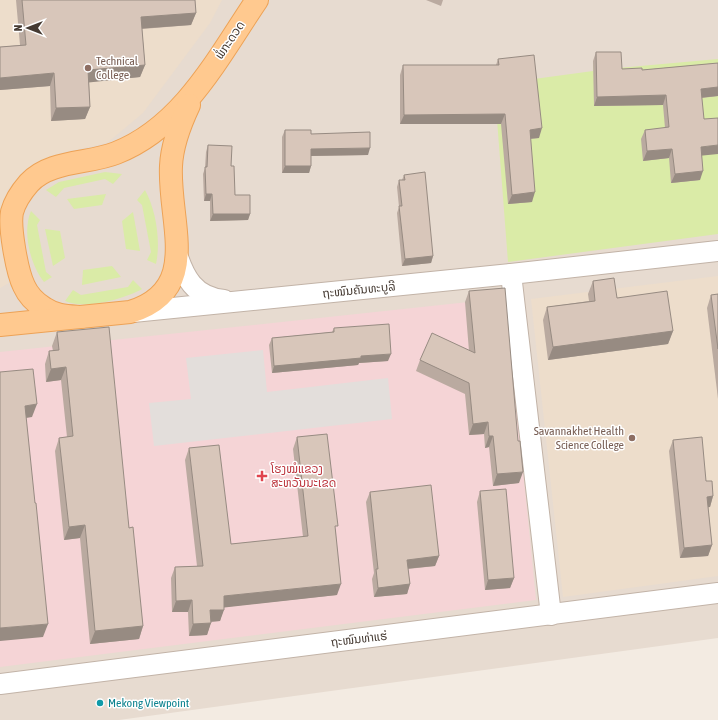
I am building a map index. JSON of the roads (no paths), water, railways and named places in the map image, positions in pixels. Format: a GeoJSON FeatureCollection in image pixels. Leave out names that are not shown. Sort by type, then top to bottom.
{"type":"FeatureCollection","features":[{"type":"Feature","properties":{"kind":"main road","name":"ພໍ່ກະດວດ"},"geometry":{"type":"LineString","coordinates":[[202,80],[257,0]]}},
{"type":"Feature","properties":{"kind":"main road"},"geometry":{"type":"LineString","coordinates":[[130,312],[146,307],[160,297],[167,288],[176,268],[176,250],[171,198],[171,165],[174,142],[182,119],[202,80]]}},
{"type":"Feature","properties":{"kind":"main road"},"geometry":{"type":"LineString","coordinates":[[81,317],[63,316],[47,310],[33,300],[24,286],[11,229],[12,212],[19,196],[30,182],[44,172],[59,166],[116,153],[145,138],[162,127],[202,80]]}},
{"type":"Feature","properties":{"kind":"main road","name":"ຖະໜົນຄັນທະບູລີ"},"geometry":{"type":"LineString","coordinates":[[0,325],[130,312]]}},
{"type":"Feature","properties":{"kind":"street"},"geometry":{"type":"LineString","coordinates":[[176,250],[184,273],[191,284],[200,292],[210,299],[237,302]]}},
{"type":"Feature","properties":{"kind":"street","name":"ຖະໜົນຄັນທະບູລີ"},"geometry":{"type":"LineString","coordinates":[[130,312],[511,274],[718,251]]}},
{"type":"Feature","properties":{"kind":"street"},"geometry":{"type":"LineString","coordinates":[[511,274],[551,615]]}},
{"type":"Feature","properties":{"kind":"street","name":"ຖະໜົນທ່າແຮ່"},"geometry":{"type":"LineString","coordinates":[[0,684],[718,593]]}},
{"type":"Feature","properties":{"kind":"place","name":"Technical College"},"geometry":{"type":"Point","coordinates":[88,68]}},
{"type":"Feature","properties":{"kind":"place","name":"Savannakhet Health Science College"},"geometry":{"type":"Point","coordinates":[632,438]}},
{"type":"Feature","properties":{"kind":"place","name":"ໂຮງໝໍແຂວງ ສະຫວັນນະເຂດ"},"geometry":{"type":"Point","coordinates":[262,476]}},
{"type":"Feature","properties":{"kind":"place","name":"Mekong Viewpoint"},"geometry":{"type":"Point","coordinates":[100,703]}}]}
